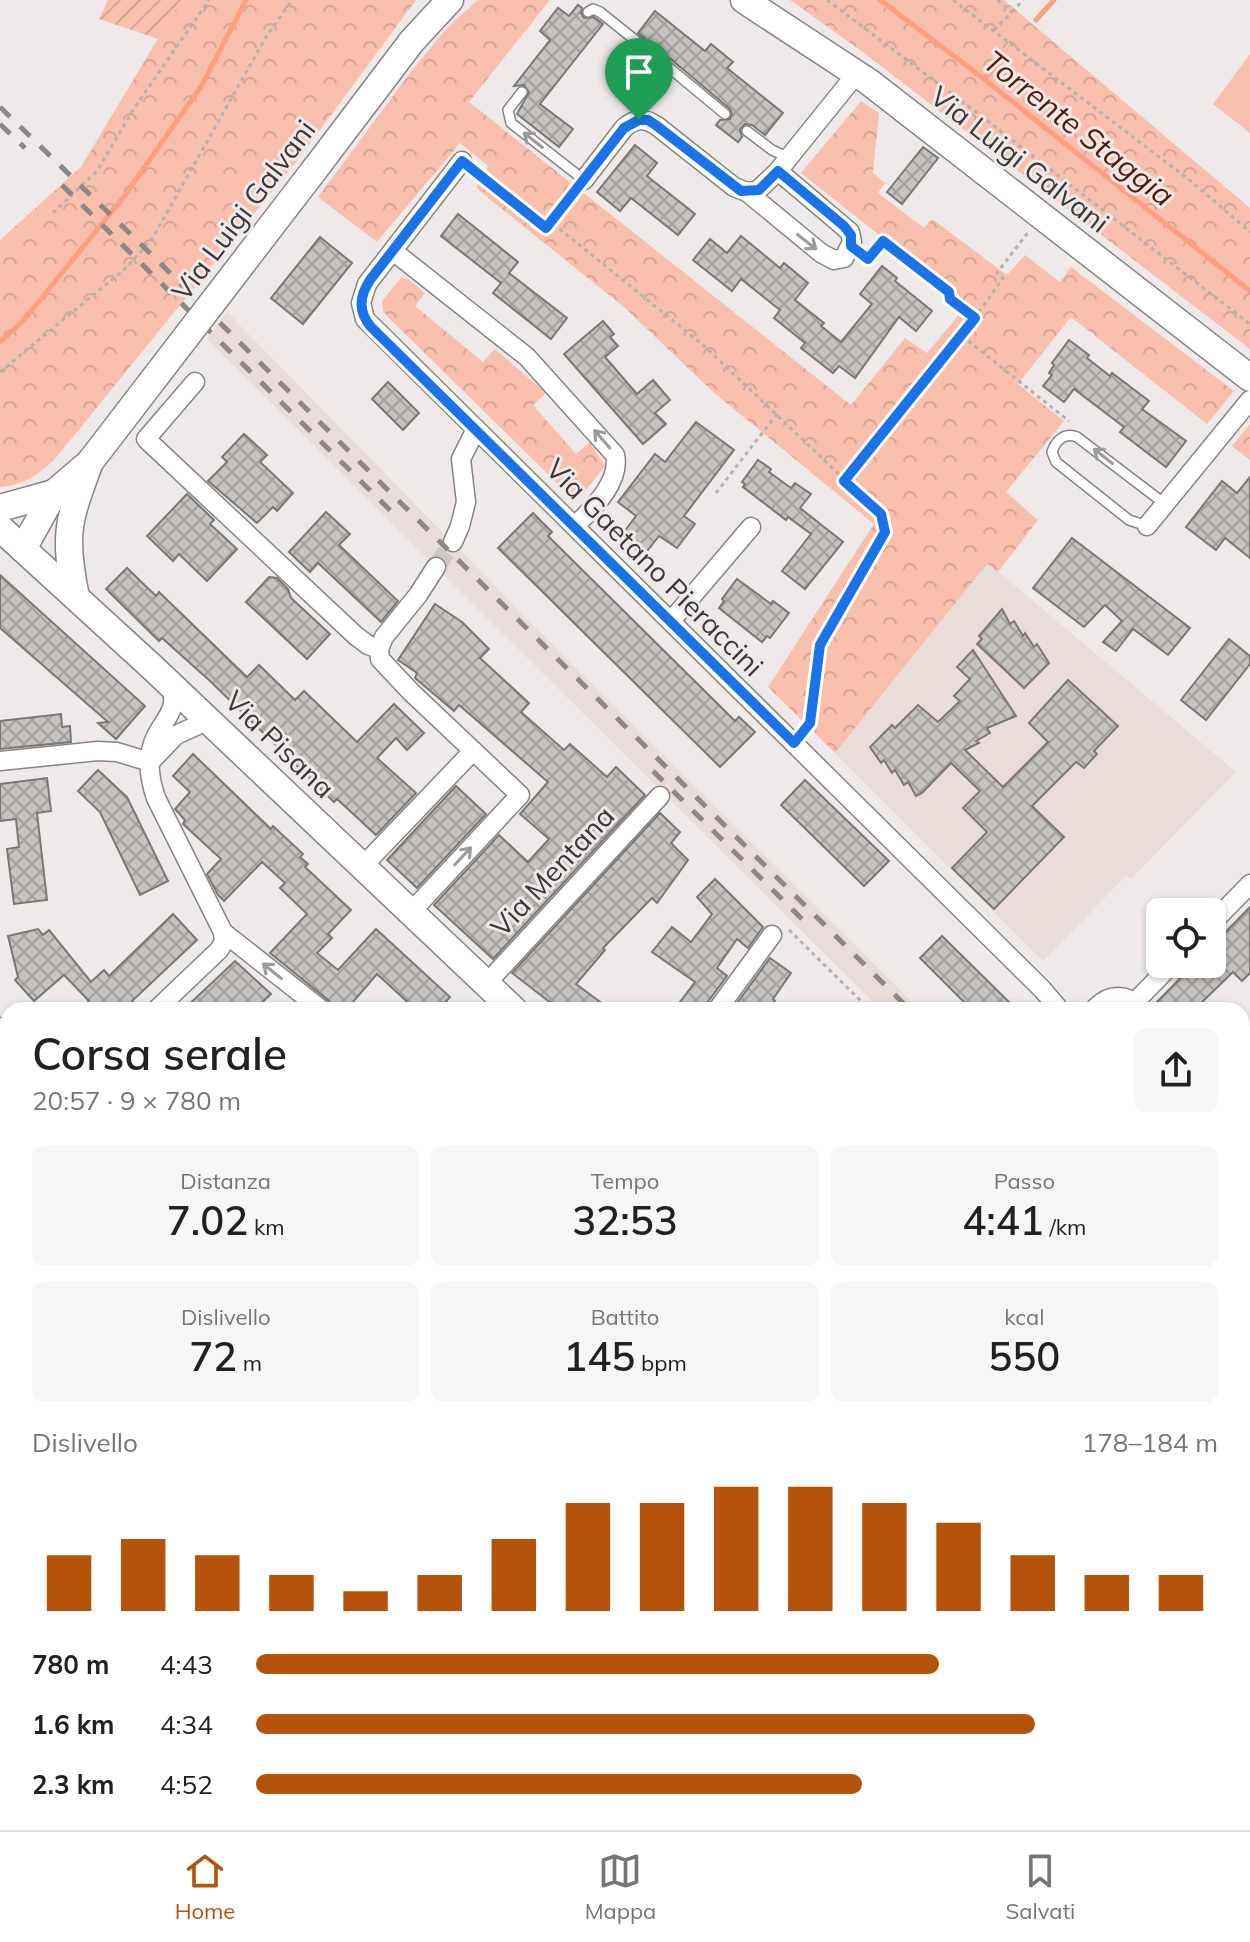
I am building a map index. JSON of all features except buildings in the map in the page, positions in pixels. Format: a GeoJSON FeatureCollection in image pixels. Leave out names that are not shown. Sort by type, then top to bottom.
{"type":"FeatureCollection","features":[{"type":"Feature","properties":{"kind":"main road","name":"Via Luigi Galvani"},"geometry":{"type":"LineString","coordinates":[[23,549],[54,530],[62,503],[90,462],[412,41],[450,0]]}},
{"type":"Feature","properties":{"kind":"main road","name":"Via Luigi Galvani"},"geometry":{"type":"LineString","coordinates":[[744,0],[857,73],[1250,378]]}},
{"type":"Feature","properties":{"kind":"main road","name":"Via Luigi Galvani"},"geometry":{"type":"LineString","coordinates":[[62,503],[76,597]]}},
{"type":"Feature","properties":{"kind":"main road"},"geometry":{"type":"LineString","coordinates":[[0,508],[62,503]]}},
{"type":"Feature","properties":{"kind":"main road","name":"Via Pisana"},"geometry":{"type":"LineString","coordinates":[[0,528],[171,684],[502,1002]]}},
{"type":"Feature","properties":{"kind":"street"},"geometry":{"type":"LineString","coordinates":[[747,192],[763,188],[857,73]]}},
{"type":"Feature","properties":{"kind":"street"},"geometry":{"type":"LineString","coordinates":[[584,180],[624,128],[632,122],[643,120],[657,126],[734,187],[747,192],[826,257],[844,258],[851,246],[851,235],[783,164]]}},
{"type":"Feature","properties":{"kind":"street","name":"Via Gaetano Pieraccini"},"geometry":{"type":"LineString","coordinates":[[462,161],[364,289],[361,303],[363,316],[1053,1002]]}},
{"type":"Feature","properties":{"kind":"street"},"geometry":{"type":"LineString","coordinates":[[393,251],[527,357],[615,455],[616,469],[610,482],[575,526]]}},
{"type":"Feature","properties":{"kind":"street"},"geometry":{"type":"LineString","coordinates":[[195,382],[146,439],[359,639],[379,649]]}},
{"type":"Feature","properties":{"kind":"street"},"geometry":{"type":"LineString","coordinates":[[1147,526],[1250,400]]}},
{"type":"Feature","properties":{"kind":"street"},"geometry":{"type":"LineString","coordinates":[[453,542],[466,502],[461,459],[476,429]]}},
{"type":"Feature","properties":{"kind":"street"},"geometry":{"type":"LineString","coordinates":[[671,621],[751,527]]}},
{"type":"Feature","properties":{"kind":"street"},"geometry":{"type":"LineString","coordinates":[[410,913],[520,795],[380,659],[379,649],[387,632],[418,595],[436,567]]}},
{"type":"Feature","properties":{"kind":"street"},"geometry":{"type":"LineString","coordinates":[[165,1002],[217,953],[224,942],[223,932],[156,798],[149,773],[154,740],[172,710],[174,696],[171,684]]}},
{"type":"Feature","properties":{"kind":"street"},"geometry":{"type":"LineString","coordinates":[[150,762],[176,735],[209,720]]}},
{"type":"Feature","properties":{"kind":"street"},"geometry":{"type":"LineString","coordinates":[[0,761],[98,751],[122,753],[150,762]]}},
{"type":"Feature","properties":{"kind":"street"},"geometry":{"type":"LineString","coordinates":[[362,867],[473,751]]}},
{"type":"Feature","properties":{"kind":"street","name":"Via Mentana"},"geometry":{"type":"LineString","coordinates":[[485,985],[660,796]]}},
{"type":"Feature","properties":{"kind":"street"},"geometry":{"type":"LineString","coordinates":[[1226,909],[1250,884]]}},
{"type":"Feature","properties":{"kind":"street"},"geometry":{"type":"LineString","coordinates":[[223,932],[312,1002]]}},
{"type":"Feature","properties":{"kind":"street"},"geometry":{"type":"LineString","coordinates":[[723,1002],[772,935]]}},
{"type":"Feature","properties":{"kind":"street"},"geometry":{"type":"LineString","coordinates":[[1138,1002],[1160,978]]}},
{"type":"Feature","properties":{"kind":"street","name":"Via Gaetano Pieraccini"},"geometry":{"type":"LineString","coordinates":[[1042,989],[1062,1002]]}},
{"type":"Feature","properties":{"kind":"lane"},"geometry":{"type":"LineString","coordinates":[[588,12],[593,9],[600,12],[640,44]]}},
{"type":"Feature","properties":{"kind":"lane"},"geometry":{"type":"LineString","coordinates":[[661,61],[725,114]]}},
{"type":"Feature","properties":{"kind":"lane"},"geometry":{"type":"LineString","coordinates":[[522,92],[509,108],[509,120],[584,180]]}},
{"type":"Feature","properties":{"kind":"lane"},"geometry":{"type":"LineString","coordinates":[[747,131],[772,150],[783,164]]}},
{"type":"Feature","properties":{"kind":"lane"},"geometry":{"type":"LineString","coordinates":[[1147,526],[1129,520],[1056,462],[1052,456],[1054,447],[1063,436],[1072,435],[1165,504]]}},
{"type":"Feature","properties":{"kind":"path"},"geometry":{"type":"LineString","coordinates":[[53,213],[97,171],[135,107],[209,0]]}},
{"type":"Feature","properties":{"kind":"path"},"geometry":{"type":"LineString","coordinates":[[0,372],[126,268],[152,239],[266,37],[292,0]]}},
{"type":"Feature","properties":{"kind":"path"},"geometry":{"type":"LineString","coordinates":[[827,0],[1250,324]]}},
{"type":"Feature","properties":{"kind":"path"},"geometry":{"type":"LineString","coordinates":[[953,0],[1192,182],[1250,232]]}},
{"type":"Feature","properties":{"kind":"path"},"geometry":{"type":"LineString","coordinates":[[997,0],[1012,12]]}},
{"type":"Feature","properties":{"kind":"path"},"geometry":{"type":"LineString","coordinates":[[994,31],[1023,0]]}},
{"type":"Feature","properties":{"kind":"path"},"geometry":{"type":"LineString","coordinates":[[462,161],[546,228],[584,180]]}},
{"type":"Feature","properties":{"kind":"path"},"geometry":{"type":"LineString","coordinates":[[844,481],[962,336],[1003,278],[997,273],[1041,215]]}},
{"type":"Feature","properties":{"kind":"path"},"geometry":{"type":"LineString","coordinates":[[551,222],[702,344],[881,514],[885,532],[820,645],[810,723],[794,743]]}},
{"type":"Feature","properties":{"kind":"path"},"geometry":{"type":"LineString","coordinates":[[851,246],[868,259],[883,241],[949,292],[950,299],[975,318]]}},
{"type":"Feature","properties":{"kind":"path"},"geometry":{"type":"LineString","coordinates":[[962,336],[1069,421],[1072,435]]}},
{"type":"Feature","properties":{"kind":"path"},"geometry":{"type":"LineString","coordinates":[[716,493],[777,414]]}},
{"type":"Feature","properties":{"kind":"path"},"geometry":{"type":"LineString","coordinates":[[772,935],[780,922],[862,1002]]}},
{"type":"Feature","properties":{"kind":"shaded area"},"geometry":{"type":"Polygon","coordinates":[[[227,312],[548,640],[912,1002],[873,1002],[207,339],[227,312]]]}},
{"type":"Feature","properties":{"kind":"shaded area"},"geometry":{"type":"Polygon","coordinates":[[[988,563],[1236,772],[1131,879],[1126,876],[1043,961],[835,753],[988,563]]]}},
{"type":"Feature","properties":{"kind":"green space"},"geometry":{"type":"Polygon","coordinates":[[[108,0],[181,0],[158,39],[99,19],[108,0]]]}},
{"type":"Feature","properties":{"kind":"green space"},"geometry":{"type":"Polygon","coordinates":[[[181,0],[416,0],[297,161],[55,459],[30,478],[0,487],[0,240],[81,167],[181,0]]]}},
{"type":"Feature","properties":{"kind":"green space"},"geometry":{"type":"Polygon","coordinates":[[[478,0],[550,0],[469,102],[851,405],[905,338],[927,353],[967,305],[801,173],[861,101],[879,113],[873,173],[885,183],[878,193],[924,228],[932,219],[1007,275],[1025,255],[1060,282],[1071,267],[1234,391],[1207,424],[1071,317],[1018,384],[1064,421],[1006,492],[1038,520],[998,572],[987,564],[835,753],[768,687],[874,524],[713,392],[625,308],[476,188],[488,166],[460,143],[377,242],[318,197],[413,69],[447,28],[478,0]]]}},
{"type":"Feature","properties":{"kind":"green space"},"geometry":{"type":"Polygon","coordinates":[[[790,0],[1004,0],[1250,208],[1250,349],[860,50],[790,0]]]}},
{"type":"Feature","properties":{"kind":"green space"},"geometry":{"type":"Polygon","coordinates":[[[1250,54],[1250,133],[1213,104],[1250,54]]]}},
{"type":"Feature","properties":{"kind":"green space"},"geometry":{"type":"Polygon","coordinates":[[[401,278],[408,279],[425,293],[415,306],[483,362],[495,349],[546,393],[533,405],[576,454],[590,442],[605,466],[582,495],[575,497],[564,490],[387,316],[382,301],[401,278]]]}},
{"type":"Feature","properties":{"kind":"green space"},"geometry":{"type":"Polygon","coordinates":[[[1250,424],[1250,460],[1232,446],[1250,424]]]}},
{"type":"Feature","properties":{"kind":"waterway","name":"Torrente Staggia"},"geometry":{"type":"LineString","coordinates":[[0,342],[22,322],[123,198],[202,85],[246,0]]}},
{"type":"Feature","properties":{"kind":"waterway","name":"Torrente Staggia"},"geometry":{"type":"LineString","coordinates":[[880,0],[1250,291]]}},
{"type":"Feature","properties":{"kind":"waterway"},"geometry":{"type":"LineString","coordinates":[[1036,20],[1054,0]]}},
{"type":"Feature","properties":{"kind":"waterway"},"geometry":{"type":"LineString","coordinates":[[984,79],[1002,59]]}},
{"type":"Feature","properties":{"kind":"tunnel"},"geometry":{"type":"LineString","coordinates":[[436,567],[453,542]]}},
{"type":"Feature","properties":{"kind":"railway"},"geometry":{"type":"LineString","coordinates":[[0,107],[902,1002]]}},
{"type":"Feature","properties":{"kind":"railway"},"geometry":{"type":"LineString","coordinates":[[0,124],[25,148]]}},
{"type":"Feature","properties":{"kind":"railway"},"geometry":{"type":"LineString","coordinates":[[62,185],[400,520]]}},
{"type":"Feature","properties":{"kind":"railway"},"geometry":{"type":"LineString","coordinates":[[653,771],[806,923]]}},
{"type":"Feature","properties":{"kind":"route"},"geometry":{"type":"LineString","coordinates":[[639,120],[648,120],[657,126],[741,191],[759,190],[778,171],[844,226],[850,232],[851,246],[868,259],[883,241],[949,292],[950,299],[975,318],[844,481],[881,514],[885,532],[820,645],[810,723],[794,743],[371,327],[362,312],[364,289],[462,161],[546,228],[624,128],[639,120]]}}]}
